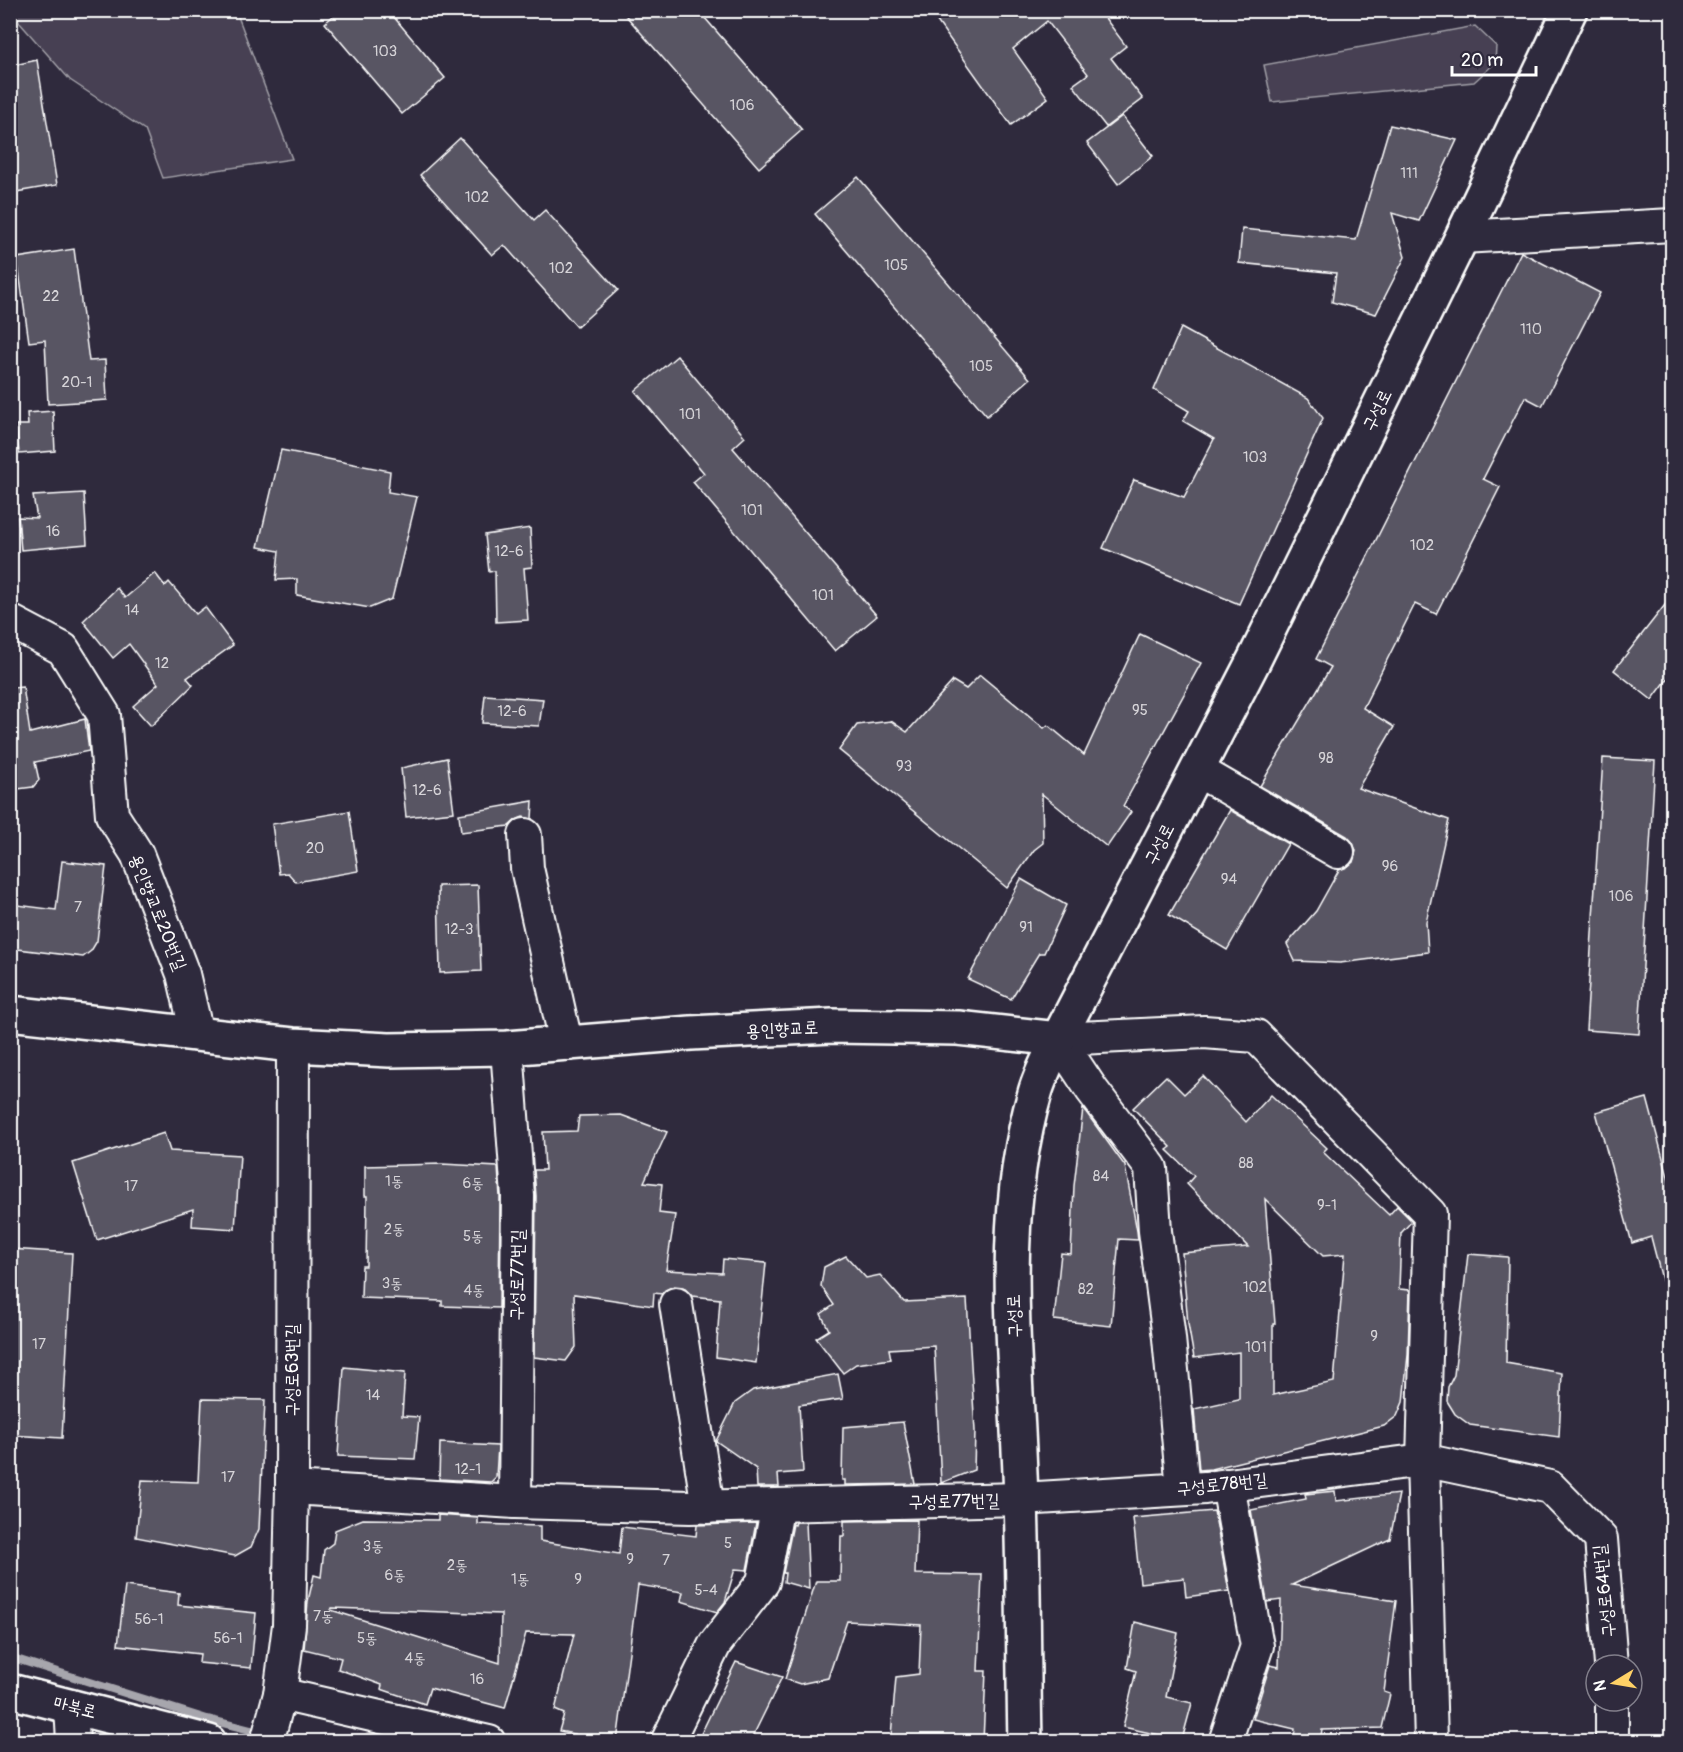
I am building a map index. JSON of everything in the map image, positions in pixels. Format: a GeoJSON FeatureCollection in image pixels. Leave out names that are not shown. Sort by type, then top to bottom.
{"type":"FeatureCollection","features":[{"type":"Feature","properties":{"kind":"main road","name":"구성로"},"geometry":{"type":"LineString","coordinates":[[1025,1742],[1021,1499],[1012,1283],[1016,1189],[1027,1124],[1036,1090],[1058,1039],[1255,658],[1462,237],[1570,10]]}},
{"type":"Feature","properties":{"kind":"main road","name":"용인향교로"},"geometry":{"type":"LineString","coordinates":[[10,1013],[293,1045],[389,1050],[507,1048],[691,1033],[832,1026],[958,1028],[1058,1039]]}},
{"type":"Feature","properties":{"kind":"main road","name":"마북로"},"geometry":{"type":"LineString","coordinates":[[10,1691],[209,1742]]}},
{"type":"Feature","properties":{"kind":"street"},"geometry":{"type":"LineString","coordinates":[[1462,237],[1672,225]]}},
{"type":"Feature","properties":{"kind":"street","name":"용인향교로20번길"},"geometry":{"type":"LineString","coordinates":[[10,621],[63,649],[104,715],[111,815],[137,854],[183,974],[196,1034]]}},
{"type":"Feature","properties":{"kind":"street"},"geometry":{"type":"LineString","coordinates":[[1197,770],[1338,852]]}},
{"type":"Feature","properties":{"kind":"street"},"geometry":{"type":"LineString","coordinates":[[525,835],[527,868],[563,1029],[569,1044]]}},
{"type":"Feature","properties":{"kind":"street"},"geometry":{"type":"LineString","coordinates":[[1058,1039],[1204,1032],[1256,1036],[1430,1214],[1423,1461],[1431,1742]]}},
{"type":"Feature","properties":{"kind":"street"},"geometry":{"type":"LineString","coordinates":[[1058,1039],[1092,1090],[1151,1168],[1155,1230],[1169,1338],[1183,1489]]}},
{"type":"Feature","properties":{"kind":"street","name":"구성로63번길"},"geometry":{"type":"LineString","coordinates":[[267,1742],[279,1697],[289,1625],[292,1488],[293,1045]]}},
{"type":"Feature","properties":{"kind":"street","name":"구성로77번길"},"geometry":{"type":"LineString","coordinates":[[507,1048],[518,1196],[515,1502]]}},
{"type":"Feature","properties":{"kind":"street"},"geometry":{"type":"LineString","coordinates":[[676,1304],[708,1507]]}},
{"type":"Feature","properties":{"kind":"street","name":"구성로78번길"},"geometry":{"type":"LineString","coordinates":[[1021,1499],[1227,1485],[1423,1461]]}},
{"type":"Feature","properties":{"kind":"street","name":"구성로64번길"},"geometry":{"type":"LineString","coordinates":[[1423,1461],[1550,1487],[1602,1539],[1610,1653]]}},
{"type":"Feature","properties":{"kind":"street"},"geometry":{"type":"LineString","coordinates":[[1225,1742],[1257,1646],[1227,1485]]}},
{"type":"Feature","properties":{"kind":"street","name":"구성로77번길"},"geometry":{"type":"LineString","coordinates":[[292,1488],[515,1502],[708,1507],[1021,1499]]}},
{"type":"Feature","properties":{"kind":"street"},"geometry":{"type":"LineString","coordinates":[[667,1742],[715,1644],[764,1582],[778,1505]]}},
{"type":"Feature","properties":{"kind":"street"},"geometry":{"type":"LineString","coordinates":[[279,1697],[489,1742]]}},
{"type":"Feature","properties":{"kind":"street"},"geometry":{"type":"LineString","coordinates":[[71,1706],[73,1742]]}},
{"type":"Feature","properties":{"kind":"street"},"geometry":{"type":"LineString","coordinates":[[1612,1713],[1612,1742]]}},
{"type":"Feature","properties":{"kind":"shaded area"},"geometry":{"type":"Polygon","coordinates":[[[11,10],[236,11],[292,159],[163,178],[145,130],[70,80],[11,13],[11,10]]]}},
{"type":"Feature","properties":{"kind":"shaded area"},"geometry":{"type":"Polygon","coordinates":[[[1475,26],[1496,46],[1495,63],[1474,82],[1272,102],[1264,65],[1475,26]]]}},
{"type":"Feature","properties":{"kind":"building"},"geometry":{"type":"Polygon","coordinates":[[[340,10],[388,10],[445,78],[402,114],[325,23],[340,10]]]}},
{"type":"Feature","properties":{"kind":"building"},"geometry":{"type":"Polygon","coordinates":[[[621,10],[698,10],[802,130],[759,168],[621,10]]]}},
{"type":"Feature","properties":{"kind":"building"},"geometry":{"type":"Polygon","coordinates":[[[929,10],[1099,10],[1126,46],[1111,58],[1143,99],[1106,127],[1073,85],[1088,74],[1047,21],[1013,49],[1048,98],[1011,125],[929,10]]]}},
{"type":"Feature","properties":{"kind":"building"},"geometry":{"type":"Polygon","coordinates":[[[37,60],[57,185],[10,193],[10,66],[37,60]]]}},
{"type":"Feature","properties":{"kind":"building"},"geometry":{"type":"Polygon","coordinates":[[[1122,116],[1153,156],[1118,184],[1087,143],[1122,116]]]}},
{"type":"Feature","properties":{"kind":"building"},"geometry":{"type":"Polygon","coordinates":[[[1390,125],[1457,140],[1419,221],[1392,213],[1405,257],[1376,314],[1332,302],[1336,273],[1239,263],[1242,229],[1356,240],[1390,125]]]}},
{"type":"Feature","properties":{"kind":"building"},"geometry":{"type":"Polygon","coordinates":[[[460,138],[534,220],[545,210],[618,290],[577,327],[504,245],[492,255],[420,175],[460,138]]]}},
{"type":"Feature","properties":{"kind":"building"},"geometry":{"type":"Polygon","coordinates":[[[858,177],[1030,379],[987,416],[815,214],[858,177]]]}},
{"type":"Feature","properties":{"kind":"building"},"geometry":{"type":"Polygon","coordinates":[[[74,249],[89,361],[105,360],[107,400],[48,404],[45,340],[29,342],[17,258],[74,249]]]}},
{"type":"Feature","properties":{"kind":"building"},"geometry":{"type":"Polygon","coordinates":[[[1521,252],[1600,293],[1542,406],[1525,397],[1483,479],[1500,487],[1436,614],[1415,604],[1363,708],[1394,727],[1358,788],[1449,820],[1426,922],[1428,952],[1340,963],[1295,961],[1287,944],[1316,911],[1339,870],[1353,862],[1356,851],[1347,836],[1260,786],[1331,667],[1316,659],[1521,252]]]}},
{"type":"Feature","properties":{"kind":"building"},"geometry":{"type":"Polygon","coordinates":[[[1181,328],[1308,398],[1323,418],[1239,604],[1103,548],[1134,480],[1184,497],[1214,439],[1183,421],[1189,411],[1154,390],[1181,328]]]}},
{"type":"Feature","properties":{"kind":"building"},"geometry":{"type":"Polygon","coordinates":[[[677,356],[745,437],[733,448],[877,616],[835,651],[693,482],[704,473],[635,391],[677,356]]]}},
{"type":"Feature","properties":{"kind":"building"},"geometry":{"type":"Polygon","coordinates":[[[53,411],[55,451],[19,454],[16,425],[28,425],[27,413],[53,411]]]}},
{"type":"Feature","properties":{"kind":"building"},"geometry":{"type":"Polygon","coordinates":[[[281,450],[390,471],[388,492],[417,497],[392,599],[370,608],[297,595],[297,579],[276,580],[279,551],[258,547],[281,450]]]}},
{"type":"Feature","properties":{"kind":"building"},"geometry":{"type":"Polygon","coordinates":[[[84,493],[87,544],[21,550],[18,517],[37,518],[33,496],[84,493]]]}},
{"type":"Feature","properties":{"kind":"building"},"geometry":{"type":"Polygon","coordinates":[[[530,528],[532,567],[524,568],[528,620],[496,622],[495,571],[489,572],[485,535],[530,528]]]}},
{"type":"Feature","properties":{"kind":"building"},"geometry":{"type":"Polygon","coordinates":[[[155,573],[165,586],[169,582],[196,614],[205,607],[233,645],[187,678],[193,685],[151,726],[133,706],[158,684],[129,644],[113,658],[83,621],[117,588],[125,598],[155,573]]]}},
{"type":"Feature","properties":{"kind":"building"},"geometry":{"type":"Polygon","coordinates":[[[1672,596],[1672,673],[1652,700],[1614,670],[1672,596]]]}},
{"type":"Feature","properties":{"kind":"building"},"geometry":{"type":"Polygon","coordinates":[[[1140,634],[1201,663],[1123,806],[1131,812],[1107,847],[1042,794],[1043,843],[1034,850],[1007,888],[839,750],[857,725],[891,721],[907,732],[953,681],[966,689],[980,675],[1044,728],[1048,725],[1084,755],[1140,634]]]}},
{"type":"Feature","properties":{"kind":"building"},"geometry":{"type":"Polygon","coordinates":[[[23,687],[30,733],[85,719],[89,751],[35,762],[39,780],[33,787],[10,790],[10,688],[23,687]]]}},
{"type":"Feature","properties":{"kind":"building"},"geometry":{"type":"Polygon","coordinates":[[[485,695],[543,699],[539,726],[482,723],[485,695]]]}},
{"type":"Feature","properties":{"kind":"building"},"geometry":{"type":"Polygon","coordinates":[[[447,758],[454,812],[406,817],[401,768],[447,758]]]}},
{"type":"Feature","properties":{"kind":"building"},"geometry":{"type":"Polygon","coordinates":[[[1603,758],[1655,761],[1639,1034],[1586,1030],[1603,758]]]}},
{"type":"Feature","properties":{"kind":"building"},"geometry":{"type":"Polygon","coordinates":[[[533,801],[532,819],[523,817],[509,826],[461,832],[459,814],[533,801]]]}},
{"type":"Feature","properties":{"kind":"building"},"geometry":{"type":"Polygon","coordinates":[[[1230,810],[1288,844],[1227,950],[1169,915],[1230,810]]]}},
{"type":"Feature","properties":{"kind":"building"},"geometry":{"type":"Polygon","coordinates":[[[349,811],[358,871],[296,882],[288,873],[279,874],[272,824],[349,811]]]}},
{"type":"Feature","properties":{"kind":"building"},"geometry":{"type":"Polygon","coordinates":[[[62,861],[106,866],[97,941],[91,951],[83,957],[10,948],[10,904],[56,910],[62,861]]]}},
{"type":"Feature","properties":{"kind":"building"},"geometry":{"type":"Polygon","coordinates":[[[1021,879],[1066,905],[1044,953],[1039,953],[1011,999],[968,979],[1021,879]]]}},
{"type":"Feature","properties":{"kind":"building"},"geometry":{"type":"Polygon","coordinates":[[[478,885],[481,971],[440,973],[438,886],[478,885]]]}},
{"type":"Feature","properties":{"kind":"building"},"geometry":{"type":"Polygon","coordinates":[[[1166,1076],[1184,1094],[1203,1076],[1246,1122],[1271,1095],[1327,1148],[1323,1152],[1389,1215],[1397,1206],[1412,1221],[1401,1233],[1399,1289],[1410,1290],[1408,1355],[1403,1402],[1397,1416],[1384,1426],[1211,1469],[1199,1470],[1194,1409],[1239,1399],[1239,1352],[1194,1358],[1188,1324],[1182,1253],[1248,1247],[1187,1184],[1194,1176],[1167,1150],[1171,1147],[1133,1108],[1166,1076]],[[1265,1199],[1275,1324],[1273,1324],[1273,1395],[1334,1382],[1345,1254],[1323,1256],[1265,1199]]]}},
{"type":"Feature","properties":{"kind":"building"},"geometry":{"type":"Polygon","coordinates":[[[1647,1098],[1672,1192],[1672,1290],[1665,1291],[1651,1237],[1632,1243],[1596,1112],[1647,1098]]]}},
{"type":"Feature","properties":{"kind":"building"},"geometry":{"type":"Polygon","coordinates":[[[1083,1108],[1125,1166],[1137,1231],[1138,1240],[1119,1239],[1111,1326],[1054,1320],[1061,1253],[1071,1254],[1074,1186],[1083,1108]]]}},
{"type":"Feature","properties":{"kind":"building"},"geometry":{"type":"Polygon","coordinates":[[[621,1115],[667,1132],[644,1182],[662,1184],[659,1213],[675,1215],[666,1270],[722,1273],[723,1259],[766,1263],[756,1363],[716,1357],[720,1299],[692,1296],[683,1287],[674,1286],[662,1294],[654,1293],[653,1306],[574,1294],[576,1347],[566,1361],[534,1357],[536,1196],[534,1170],[545,1170],[543,1132],[577,1131],[579,1116],[621,1115]]]}},
{"type":"Feature","properties":{"kind":"building"},"geometry":{"type":"Polygon","coordinates":[[[164,1133],[170,1151],[240,1155],[235,1229],[192,1226],[193,1209],[97,1240],[73,1163],[164,1133]]]}},
{"type":"Feature","properties":{"kind":"building"},"geometry":{"type":"Polygon","coordinates":[[[442,1164],[498,1167],[499,1308],[442,1306],[442,1301],[361,1298],[362,1266],[366,1266],[365,1166],[442,1164]]]}},
{"type":"Feature","properties":{"kind":"building"},"geometry":{"type":"Polygon","coordinates":[[[10,1249],[72,1253],[62,1438],[10,1435],[10,1249]]]}},
{"type":"Feature","properties":{"kind":"building"},"geometry":{"type":"Polygon","coordinates":[[[1468,1254],[1508,1257],[1506,1363],[1562,1373],[1559,1437],[1470,1425],[1455,1414],[1447,1401],[1448,1387],[1454,1375],[1468,1254]]]}},
{"type":"Feature","properties":{"kind":"building"},"geometry":{"type":"Polygon","coordinates":[[[846,1256],[866,1278],[880,1275],[904,1302],[967,1299],[975,1431],[974,1470],[941,1483],[934,1346],[889,1349],[891,1359],[856,1364],[843,1373],[816,1338],[829,1330],[821,1314],[834,1305],[821,1286],[824,1267],[846,1256]]]}},
{"type":"Feature","properties":{"kind":"building"},"geometry":{"type":"Polygon","coordinates":[[[344,1367],[405,1373],[402,1416],[419,1417],[415,1459],[338,1456],[344,1367]]]}},
{"type":"Feature","properties":{"kind":"building"},"geometry":{"type":"Polygon","coordinates":[[[838,1374],[843,1399],[799,1405],[803,1472],[778,1474],[779,1487],[757,1487],[756,1469],[716,1441],[735,1403],[753,1390],[838,1374]]]}},
{"type":"Feature","properties":{"kind":"building"},"geometry":{"type":"Polygon","coordinates":[[[202,1399],[265,1400],[259,1529],[251,1547],[235,1556],[136,1537],[142,1480],[198,1482],[202,1399]]]}},
{"type":"Feature","properties":{"kind":"building"},"geometry":{"type":"Polygon","coordinates":[[[903,1422],[915,1484],[845,1485],[845,1480],[842,1480],[843,1427],[903,1422]]]}},
{"type":"Feature","properties":{"kind":"building"},"geometry":{"type":"Polygon","coordinates":[[[440,1443],[498,1446],[496,1477],[491,1482],[439,1479],[440,1443]]]}},
{"type":"Feature","properties":{"kind":"building"},"geometry":{"type":"Polygon","coordinates":[[[1335,1491],[1336,1501],[1399,1494],[1390,1539],[1292,1585],[1396,1601],[1384,1692],[1390,1694],[1382,1728],[1322,1730],[1320,1742],[1311,1742],[1294,1737],[1295,1729],[1253,1719],[1270,1665],[1279,1667],[1281,1600],[1267,1602],[1251,1510],[1306,1499],[1305,1494],[1335,1491]]]}},
{"type":"Feature","properties":{"kind":"building"},"geometry":{"type":"Polygon","coordinates":[[[1214,1511],[1229,1591],[1186,1597],[1184,1578],[1140,1583],[1133,1518],[1214,1511]]]}},
{"type":"Feature","properties":{"kind":"building"},"geometry":{"type":"Polygon","coordinates":[[[438,1515],[478,1518],[478,1524],[540,1526],[540,1541],[619,1554],[622,1527],[696,1536],[697,1525],[756,1523],[747,1570],[735,1569],[725,1602],[717,1612],[681,1601],[683,1592],[638,1585],[617,1742],[611,1742],[559,1731],[564,1714],[555,1710],[574,1634],[526,1633],[505,1708],[430,1688],[425,1704],[381,1689],[382,1685],[338,1669],[341,1658],[304,1649],[308,1601],[314,1575],[321,1577],[324,1550],[333,1543],[335,1530],[363,1519],[438,1520],[438,1515]],[[332,1608],[331,1610],[500,1663],[501,1614],[332,1608]]]}},
{"type":"Feature","properties":{"kind":"building"},"geometry":{"type":"Polygon","coordinates":[[[917,1520],[915,1574],[982,1575],[978,1671],[986,1671],[983,1742],[946,1742],[946,1739],[891,1736],[896,1677],[919,1674],[921,1625],[847,1621],[828,1678],[800,1684],[785,1679],[816,1581],[840,1581],[841,1536],[844,1536],[844,1521],[917,1520]]]}},
{"type":"Feature","properties":{"kind":"building"},"geometry":{"type":"Polygon","coordinates":[[[796,1522],[806,1522],[809,1589],[784,1582],[785,1573],[783,1573],[793,1524],[795,1525],[796,1522]]]}},
{"type":"Feature","properties":{"kind":"building"},"geometry":{"type":"Polygon","coordinates":[[[125,1586],[179,1593],[178,1605],[256,1613],[251,1668],[199,1663],[200,1654],[118,1645],[125,1586]]]}},
{"type":"Feature","properties":{"kind":"building"},"geometry":{"type":"Polygon","coordinates":[[[1135,1622],[1178,1633],[1166,1697],[1192,1703],[1182,1740],[1123,1727],[1136,1671],[1127,1668],[1135,1622]]]}},
{"type":"Feature","properties":{"kind":"building"},"geometry":{"type":"Polygon","coordinates":[[[736,1662],[782,1677],[750,1742],[697,1742],[736,1662]]]}},
{"type":"Feature","properties":{"kind":"waterway"},"geometry":{"type":"LineString","coordinates":[[10,1657],[207,1719],[263,1733]]}},
{"type":"Feature","properties":{"kind":"waterway"},"geometry":{"type":"LineString","coordinates":[[275,1737],[293,1742]]}}]}
